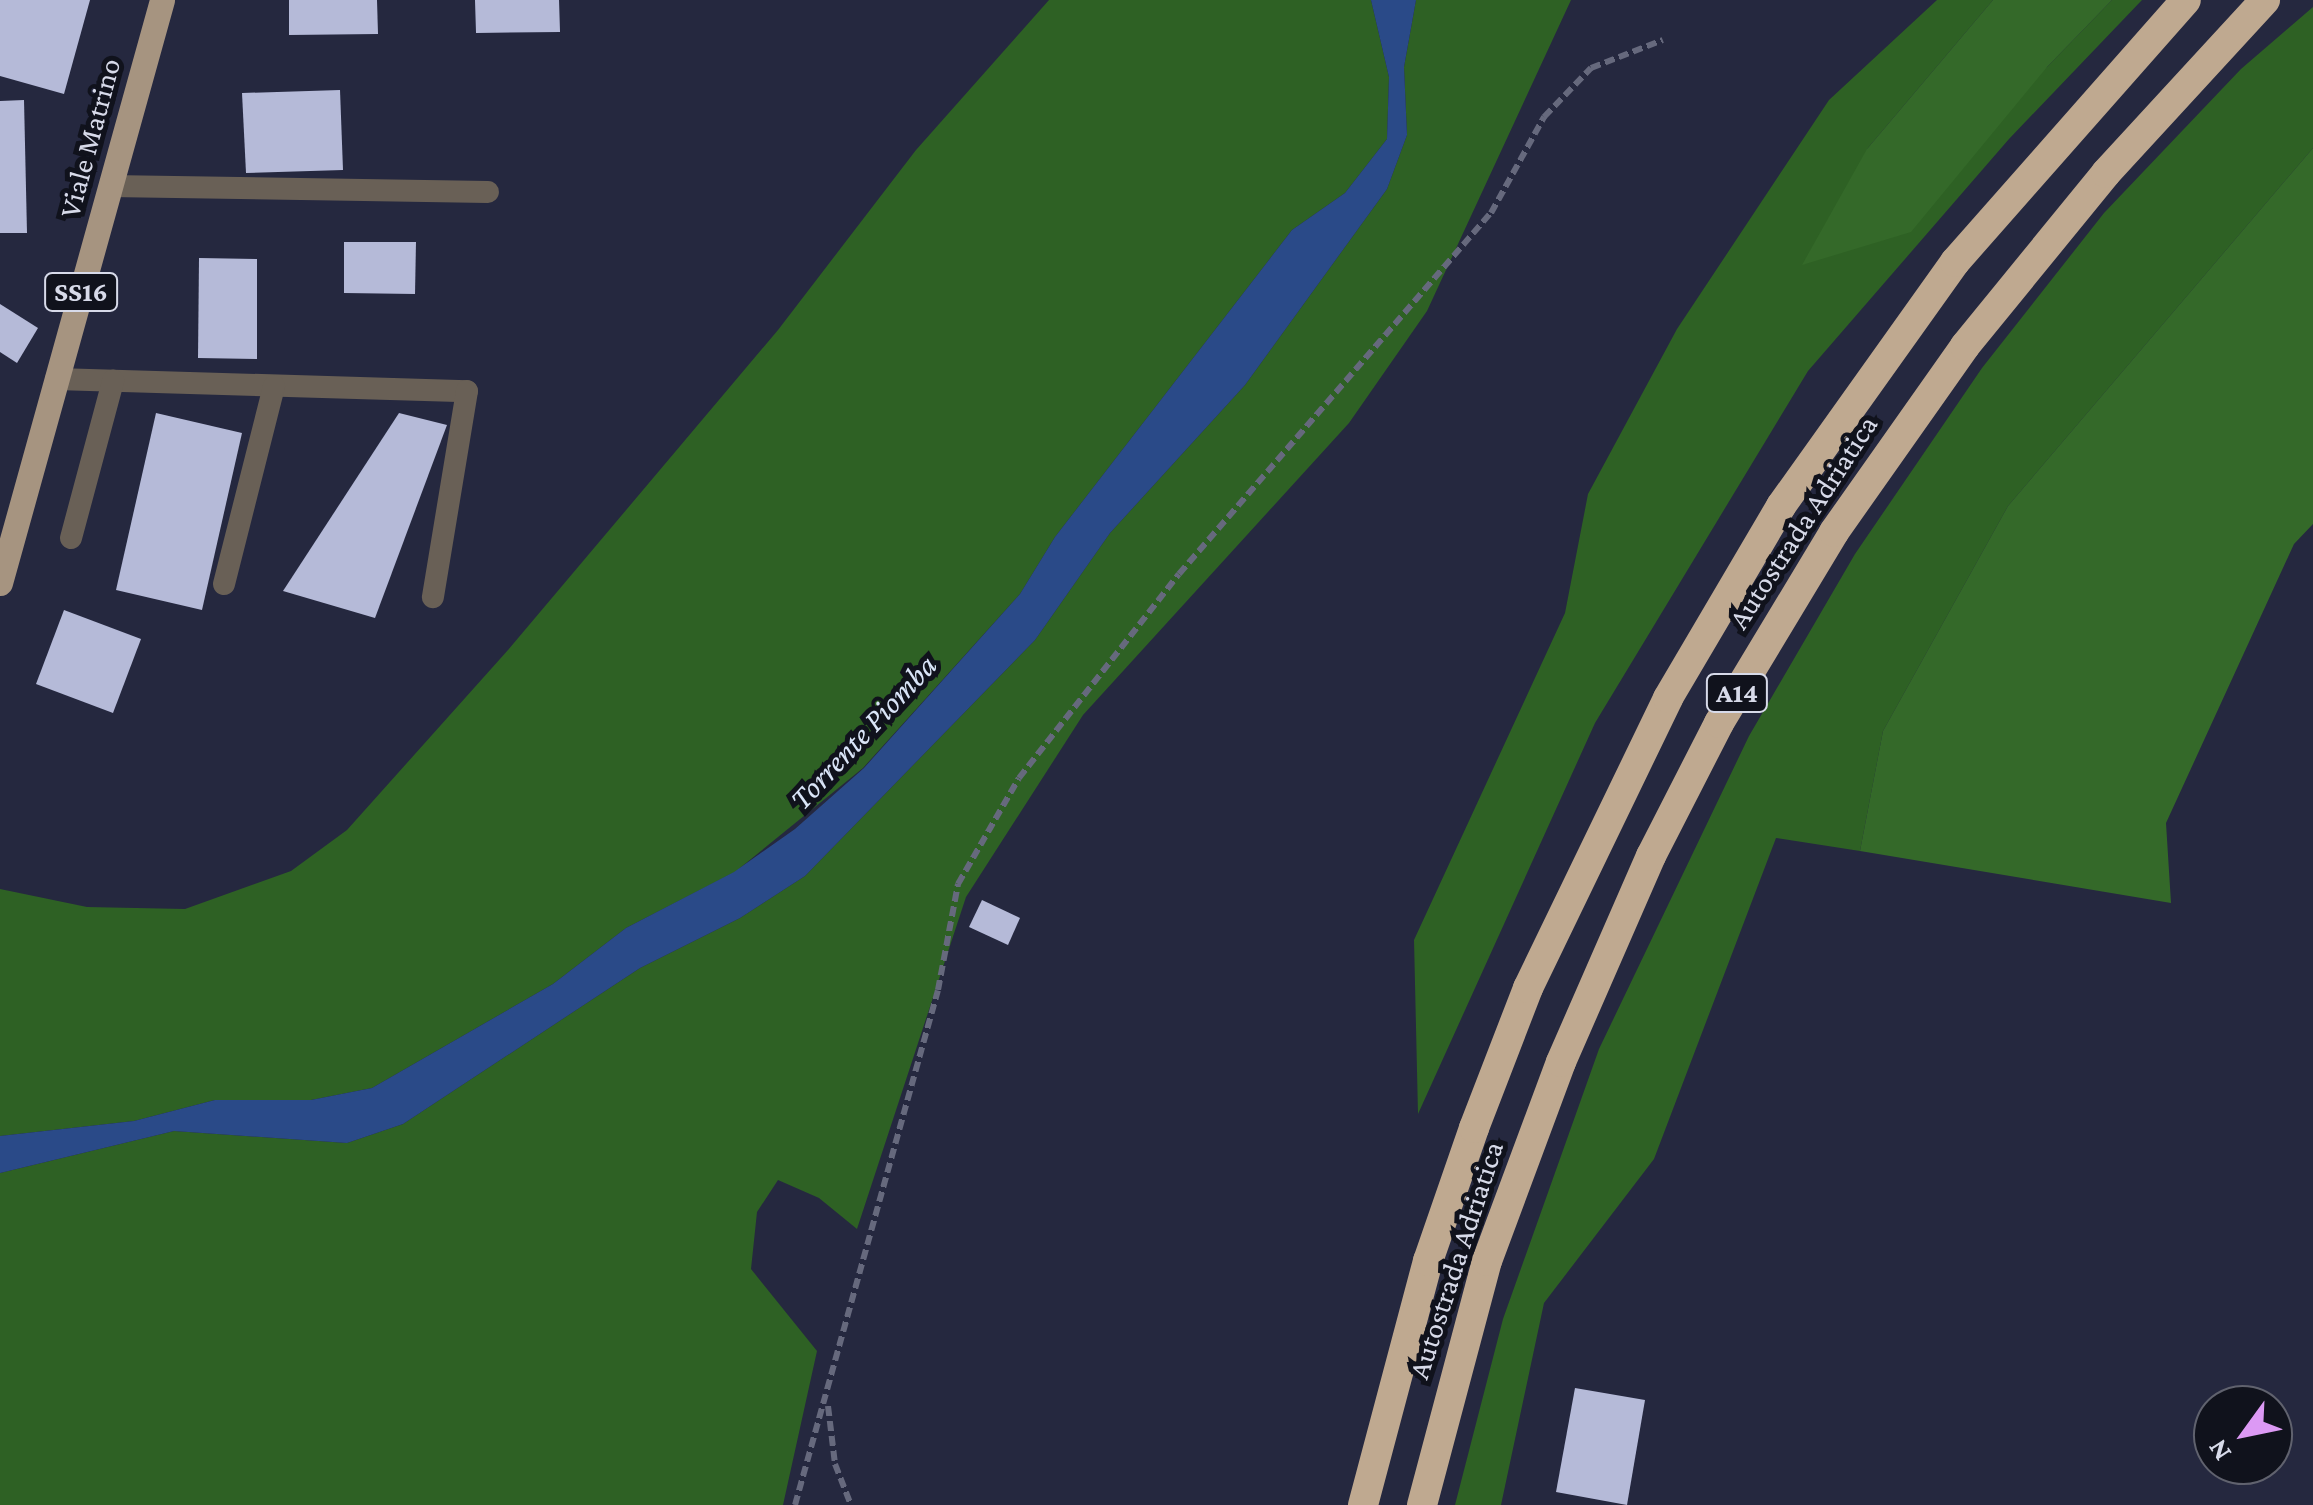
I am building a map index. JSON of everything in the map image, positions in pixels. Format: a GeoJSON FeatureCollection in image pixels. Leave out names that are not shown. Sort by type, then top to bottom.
{"type":"FeatureCollection","features":[{"type":"Feature","properties":{"kind":"highway","name":"Autostrada Adriatica"},"geometry":{"type":"LineString","coordinates":[[1363,1505],[1428,1261],[1474,1128],[1528,988],[1668,698],[1782,506],[1933,291],[2050,147],[2186,0]]}},
{"type":"Feature","properties":{"kind":"highway","name":"Autostrada Adriatica"},"geometry":{"type":"LineString","coordinates":[[1422,1505],[1487,1261],[1561,1062],[1651,856],[1719,724],[1844,516],[1976,330],[2106,173],[2265,0]]}},
{"type":"Feature","properties":{"kind":"main road","name":"Viale Matrino"},"geometry":{"type":"LineString","coordinates":[[0,584],[162,0]]}},
{"type":"Feature","properties":{"kind":"lane"},"geometry":{"type":"LineString","coordinates":[[110,186],[488,192]]}},
{"type":"Feature","properties":{"kind":"lane"},"geometry":{"type":"LineString","coordinates":[[56,379],[468,391],[433,596]]}},
{"type":"Feature","properties":{"kind":"lane"},"geometry":{"type":"LineString","coordinates":[[70,538],[113,381]]}},
{"type":"Feature","properties":{"kind":"lane"},"geometry":{"type":"LineString","coordinates":[[224,584],[274,386]]}},
{"type":"Feature","properties":{"kind":"path"},"geometry":{"type":"LineString","coordinates":[[795,1505],[828,1400],[938,990],[958,884],[1019,778],[1179,574],[1492,213],[1544,117],[1592,68],[1663,40]]}},
{"type":"Feature","properties":{"kind":"path"},"geometry":{"type":"LineString","coordinates":[[828,1400],[834,1464],[851,1505]]}},
{"type":"Feature","properties":{"kind":"green space"},"geometry":{"type":"Polygon","coordinates":[[[1049,0],[1371,0],[1389,77],[1387,139],[1345,193],[1292,230],[1055,537],[1020,594],[863,768],[735,872],[626,928],[553,984],[372,1088],[311,1100],[215,1100],[134,1121],[0,1136],[0,889],[87,907],[185,909],[291,871],[347,830],[508,650],[778,330],[916,150],[1049,0]]]}},
{"type":"Feature","properties":{"kind":"green space"},"geometry":{"type":"Polygon","coordinates":[[[1416,0],[1571,0],[1427,311],[1349,423],[1083,715],[966,897],[857,1229],[819,1198],[778,1180],[757,1212],[751,1269],[817,1351],[783,1505],[0,1505],[0,1173],[174,1131],[347,1143],[403,1124],[640,968],[740,918],[805,876],[1035,640],[1110,533],[1245,385],[1387,189],[1407,135],[1404,67],[1416,0]]]}},
{"type":"Feature","properties":{"kind":"green space"},"geometry":{"type":"Polygon","coordinates":[[[1937,0],[1993,0],[1867,149],[2047,67],[2112,0],[2142,0],[2009,139],[1808,371],[1595,723],[1418,1114],[1414,940],[1565,613],[1588,494],[1677,329],[1829,100],[1937,0]]]}},
{"type":"Feature","properties":{"kind":"green space"},"geometry":{"type":"Polygon","coordinates":[[[1993,0],[2112,0],[2047,67],[1911,232],[1802,265],[1867,149],[1993,0]]]}},
{"type":"Feature","properties":{"kind":"green space"},"geometry":{"type":"Polygon","coordinates":[[[2313,7],[2313,148],[2008,506],[1883,731],[1860,851],[1776,838],[1654,1159],[1544,1303],[1501,1505],[1455,1505],[1503,1319],[1599,1049],[1749,736],[1855,554],[1982,368],[2104,213],[2241,69],[2313,7]]]}},
{"type":"Feature","properties":{"kind":"green space"},"geometry":{"type":"Polygon","coordinates":[[[2313,148],[2313,524],[2294,544],[2166,823],[2171,903],[1860,851],[1883,731],[2008,506],[2313,148]]]}},
{"type":"Feature","properties":{"kind":"water"},"geometry":{"type":"Polygon","coordinates":[[[1371,0],[1416,0],[1404,67],[1407,135],[1387,189],[1245,385],[1110,533],[1035,640],[805,876],[740,918],[640,968],[403,1124],[347,1143],[174,1131],[0,1173],[0,1136],[134,1121],[215,1100],[311,1100],[372,1088],[553,984],[626,928],[734,872],[795,829],[864,768],[1020,594],[1055,537],[1292,230],[1345,193],[1387,139],[1389,77],[1371,0]]]}},
{"type":"Feature","properties":{"kind":"building"},"geometry":{"type":"Polygon","coordinates":[[[0,0],[90,0],[64,94],[0,76],[0,0]]]}},
{"type":"Feature","properties":{"kind":"building"},"geometry":{"type":"Polygon","coordinates":[[[289,0],[377,0],[378,34],[289,35],[289,0]]]}},
{"type":"Feature","properties":{"kind":"building"},"geometry":{"type":"Polygon","coordinates":[[[475,0],[559,0],[560,32],[476,33],[475,0]]]}},
{"type":"Feature","properties":{"kind":"building"},"geometry":{"type":"Polygon","coordinates":[[[340,90],[343,170],[246,173],[242,93],[340,90]]]}},
{"type":"Feature","properties":{"kind":"building"},"geometry":{"type":"Polygon","coordinates":[[[24,100],[27,233],[0,233],[0,101],[24,100]]]}},
{"type":"Feature","properties":{"kind":"building"},"geometry":{"type":"Polygon","coordinates":[[[344,242],[416,242],[415,294],[344,293],[344,242]]]}},
{"type":"Feature","properties":{"kind":"building"},"geometry":{"type":"Polygon","coordinates":[[[199,258],[257,259],[257,359],[198,358],[199,258]]]}},
{"type":"Feature","properties":{"kind":"building"},"geometry":{"type":"Polygon","coordinates":[[[0,304],[38,328],[17,363],[0,352],[0,304]]]}},
{"type":"Feature","properties":{"kind":"building"},"geometry":{"type":"Polygon","coordinates":[[[156,413],[242,433],[202,610],[116,590],[156,413]]]}},
{"type":"Feature","properties":{"kind":"building"},"geometry":{"type":"Polygon","coordinates":[[[399,413],[447,425],[375,618],[283,591],[399,413]]]}},
{"type":"Feature","properties":{"kind":"building"},"geometry":{"type":"Polygon","coordinates":[[[64,610],[141,639],[113,713],[36,684],[64,610]]]}},
{"type":"Feature","properties":{"kind":"building"},"geometry":{"type":"Polygon","coordinates":[[[982,900],[1020,918],[1008,945],[969,927],[982,900]]]}},
{"type":"Feature","properties":{"kind":"building"},"geometry":{"type":"Polygon","coordinates":[[[1575,1388],[1645,1400],[1627,1505],[1556,1492],[1575,1388]]]}},
{"type":"Feature","properties":{"kind":"water label","name":"Torrente Piomba"},"geometry":{"type":"Point","coordinates":[863,732]}}]}
